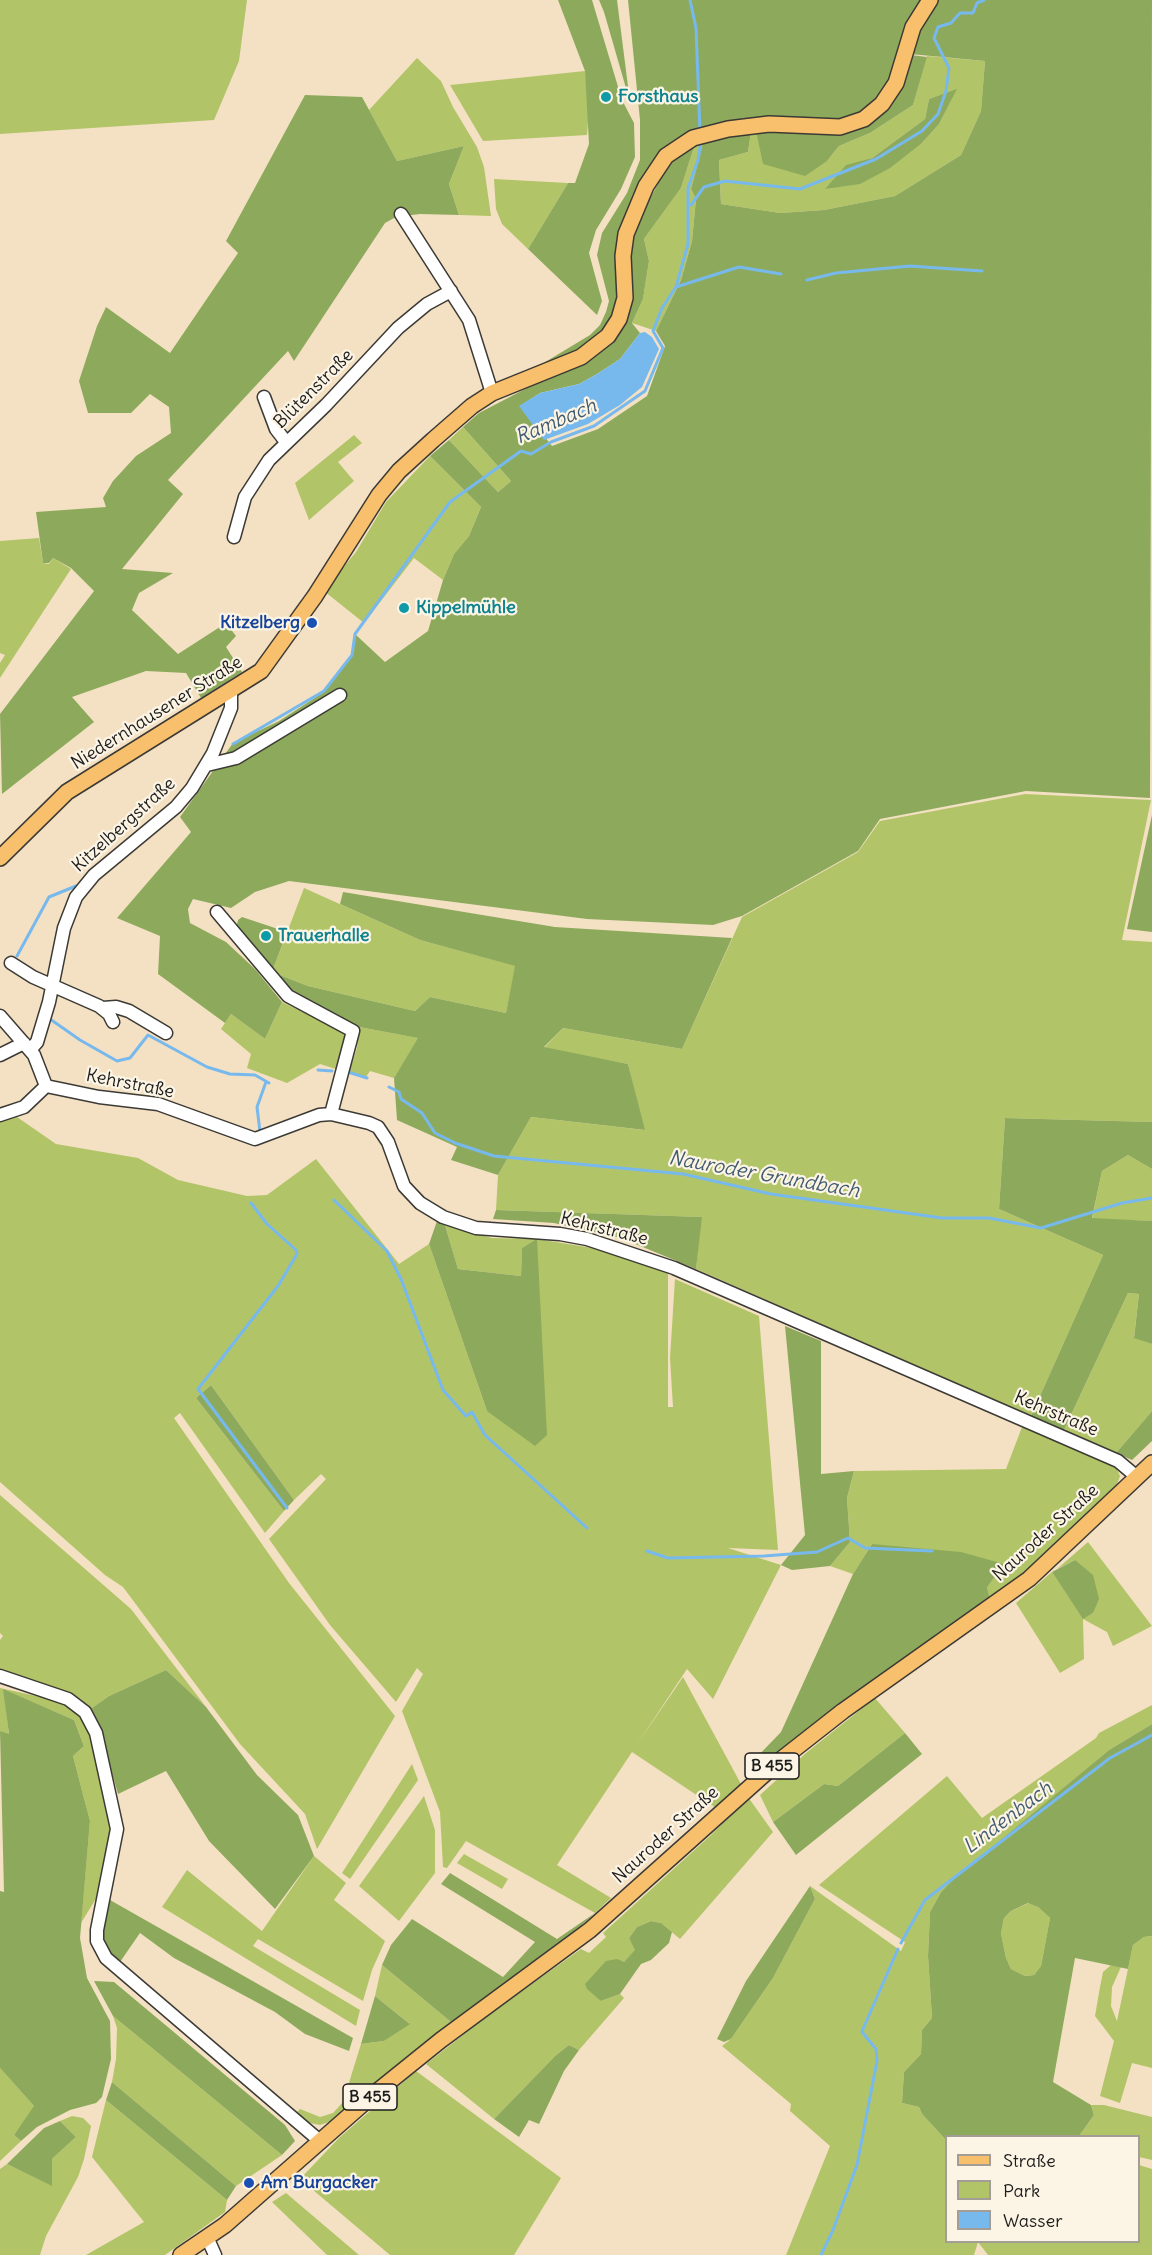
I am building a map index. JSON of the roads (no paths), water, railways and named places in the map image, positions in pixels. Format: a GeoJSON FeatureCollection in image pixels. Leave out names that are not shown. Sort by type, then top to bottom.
{"type":"FeatureCollection","features":[{"type":"Feature","properties":{"kind":"main road","name":"Niedernhausener Straße"},"geometry":{"type":"LineString","coordinates":[[0,858],[67,792],[198,708],[250,680],[265,667],[389,483],[426,445],[472,406],[492,393],[581,357],[608,336],[619,319],[625,298],[623,246],[630,221],[659,165],[674,149],[701,135],[769,124],[840,127],[864,119],[882,104],[896,83],[914,27],[930,0]]}},
{"type":"Feature","properties":{"kind":"main road","name":"Nauroder Straße"},"geometry":{"type":"LineString","coordinates":[[207,2237],[434,2046],[590,1930],[794,1749],[1029,1579],[1152,1463]]}},
{"type":"Feature","properties":{"kind":"main road","name":"B 455"},"geometry":{"type":"LineString","coordinates":[[180,2255],[207,2237]]}},
{"type":"Feature","properties":{"kind":"street"},"geometry":{"type":"LineString","coordinates":[[400,214],[451,291],[474,331],[484,375],[492,393]]}},
{"type":"Feature","properties":{"kind":"street","name":"Blütenstraße"},"geometry":{"type":"LineString","coordinates":[[234,537],[240,510],[252,484],[269,460],[326,405],[405,321],[427,304],[451,291]]}},
{"type":"Feature","properties":{"kind":"street"},"geometry":{"type":"LineString","coordinates":[[264,397],[276,429],[286,442]]}},
{"type":"Feature","properties":{"kind":"street","name":"Kitzelbergstraße"},"geometry":{"type":"LineString","coordinates":[[27,1047],[37,1042],[54,985],[66,921],[80,890],[128,845],[176,807],[207,765],[231,708],[231,691]]}},
{"type":"Feature","properties":{"kind":"street"},"geometry":{"type":"LineString","coordinates":[[207,765],[236,758],[340,695]]}},
{"type":"Feature","properties":{"kind":"street"},"geometry":{"type":"LineString","coordinates":[[217,912],[288,996],[353,1031],[331,1114]]}},
{"type":"Feature","properties":{"kind":"street"},"geometry":{"type":"LineString","coordinates":[[11,963],[29,975],[103,1008],[113,1022]]}},
{"type":"Feature","properties":{"kind":"street"},"geometry":{"type":"LineString","coordinates":[[103,1008],[111,1006],[129,1011],[166,1033]]}},
{"type":"Feature","properties":{"kind":"street"},"geometry":{"type":"LineString","coordinates":[[0,1016],[38,1063],[46,1086],[24,1107],[0,1115]]}},
{"type":"Feature","properties":{"kind":"street"},"geometry":{"type":"LineString","coordinates":[[0,1055],[27,1047]]}},
{"type":"Feature","properties":{"kind":"street","name":"Kehrstraße"},"geometry":{"type":"LineString","coordinates":[[46,1086],[99,1097],[158,1104],[255,1139],[308,1117],[331,1114],[378,1127],[388,1142],[404,1186],[420,1203],[443,1216],[476,1228],[560,1234],[586,1239],[674,1268],[1118,1461],[1137,1477]]}},
{"type":"Feature","properties":{"kind":"street"},"geometry":{"type":"LineString","coordinates":[[0,1676],[68,1699],[85,1712],[96,1733],[117,1829],[97,1930],[97,1941],[106,1958],[321,2142]]}},
{"type":"Feature","properties":{"kind":"street"},"geometry":{"type":"LineString","coordinates":[[207,2237],[215,2255]]}},
{"type":"Feature","properties":{"kind":"water"},"geometry":{"type":"Polygon","coordinates":[[[645,332],[652,337],[659,349],[642,387],[620,405],[588,424],[544,440],[519,406],[540,393],[579,384],[597,374],[620,359],[640,333],[645,332]]]}},
{"type":"Feature","properties":{"kind":"waterway","name":"Rambach"},"geometry":{"type":"LineString","coordinates":[[690,0],[696,28],[700,132]]}},
{"type":"Feature","properties":{"kind":"waterway"},"geometry":{"type":"LineString","coordinates":[[691,205],[704,187],[725,181],[800,189],[876,159],[922,131],[938,114],[946,91],[949,68],[934,38],[938,27],[951,23],[960,13],[973,13],[977,3],[984,0]]}},
{"type":"Feature","properties":{"kind":"waterway","name":"Rambach"},"geometry":{"type":"LineString","coordinates":[[233,744],[324,691],[352,655],[355,634],[450,502],[521,451],[531,454],[551,442],[594,426],[645,391],[663,348],[653,331],[662,308],[676,287],[688,244],[688,188],[698,160],[701,142]]}},
{"type":"Feature","properties":{"kind":"waterway"},"geometry":{"type":"LineString","coordinates":[[807,280],[836,273],[910,266],[982,271]]}},
{"type":"Feature","properties":{"kind":"waterway"},"geometry":{"type":"LineString","coordinates":[[676,287],[739,267],[781,274]]}},
{"type":"Feature","properties":{"kind":"waterway","name":"Rambach"},"geometry":{"type":"LineString","coordinates":[[17,956],[49,897],[76,886]]}},
{"type":"Feature","properties":{"kind":"waterway"},"geometry":{"type":"LineString","coordinates":[[50,1019],[80,1040],[117,1061],[130,1058],[148,1035],[207,1067],[230,1074],[255,1075],[269,1083]]}},
{"type":"Feature","properties":{"kind":"waterway"},"geometry":{"type":"LineString","coordinates":[[318,1070],[332,1071]]}},
{"type":"Feature","properties":{"kind":"waterway"},"geometry":{"type":"LineString","coordinates":[[348,1072],[367,1078]]}},
{"type":"Feature","properties":{"kind":"waterway"},"geometry":{"type":"LineString","coordinates":[[260,1132],[257,1107],[266,1082]]}},
{"type":"Feature","properties":{"kind":"waterway","name":"Nauroder Grundbach"},"geometry":{"type":"LineString","coordinates":[[389,1087],[399,1092],[401,1099],[422,1113],[435,1133],[455,1143],[494,1156],[683,1174],[771,1194],[942,1218],[989,1218],[1041,1228],[1122,1203],[1152,1198]]}},
{"type":"Feature","properties":{"kind":"waterway"},"geometry":{"type":"LineString","coordinates":[[334,1200],[387,1251],[401,1279],[443,1390],[466,1416],[472,1412],[485,1435],[587,1528]]}},
{"type":"Feature","properties":{"kind":"waterway"},"geometry":{"type":"LineString","coordinates":[[251,1203],[267,1224],[296,1250],[297,1254],[278,1286],[198,1389],[287,1508]]}},
{"type":"Feature","properties":{"kind":"waterway"},"geometry":{"type":"LineString","coordinates":[[647,1551],[668,1558],[764,1556],[817,1552],[848,1538],[865,1548],[932,1551]]}},
{"type":"Feature","properties":{"kind":"waterway","name":"Lindenbach"},"geometry":{"type":"LineString","coordinates":[[901,1943],[925,1900],[1110,1758],[1152,1735]]}},
{"type":"Feature","properties":{"kind":"waterway","name":"Lindenbach"},"geometry":{"type":"LineString","coordinates":[[821,2255],[833,2230],[857,2165],[877,2061],[876,2049],[862,2032],[898,1949]]}},
{"type":"Feature","properties":{"kind":"place","name":"Forsthaus"},"geometry":{"type":"Point","coordinates":[606,97]}},
{"type":"Feature","properties":{"kind":"place","name":"Kippelmühle"},"geometry":{"type":"Point","coordinates":[404,608]}},
{"type":"Feature","properties":{"kind":"place","name":"Kitzelberg"},"geometry":{"type":"Point","coordinates":[312,623]}},
{"type":"Feature","properties":{"kind":"place","name":"Trauerhalle"},"geometry":{"type":"Point","coordinates":[266,936]}},
{"type":"Feature","properties":{"kind":"place","name":"Am Burgacker"},"geometry":{"type":"Point","coordinates":[249,2183]}}]}
